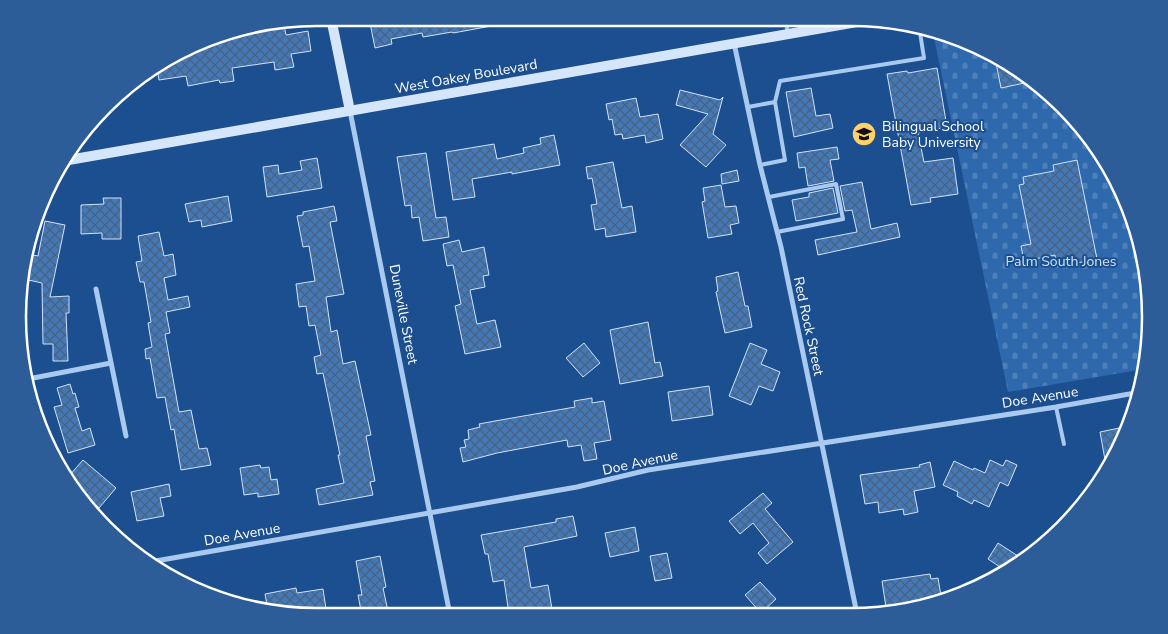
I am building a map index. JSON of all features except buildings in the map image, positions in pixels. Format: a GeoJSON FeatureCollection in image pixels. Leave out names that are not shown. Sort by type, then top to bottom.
{"type":"FeatureCollection","features":[{"type":"Feature","properties":{"kind":"main road","name":"Duneville Street"},"geometry":{"type":"LineString","coordinates":[[333,26],[350,111]]}},
{"type":"Feature","properties":{"kind":"main road","name":"West Oakey Boulevard"},"geometry":{"type":"LineString","coordinates":[[72,159],[834,26]]}},
{"type":"Feature","properties":{"kind":"street","name":"Red Rock Street"},"geometry":{"type":"LineString","coordinates":[[734,43],[822,442],[856,608]]}},
{"type":"Feature","properties":{"kind":"street","name":"Duneville Street"},"geometry":{"type":"LineString","coordinates":[[350,111],[449,608]]}},
{"type":"Feature","properties":{"kind":"street"},"geometry":{"type":"LineString","coordinates":[[96,289],[126,436]]}},
{"type":"Feature","properties":{"kind":"street"},"geometry":{"type":"LineString","coordinates":[[33,378],[111,363]]}},
{"type":"Feature","properties":{"kind":"street","name":"Doe Avenue"},"geometry":{"type":"LineString","coordinates":[[158,561],[577,487],[648,470],[1131,394]]}},
{"type":"Feature","properties":{"kind":"lane"},"geometry":{"type":"LineString","coordinates":[[786,26],[788,34]]}},
{"type":"Feature","properties":{"kind":"lane"},"geometry":{"type":"LineString","coordinates":[[760,165],[785,160],[775,102],[780,81],[924,58],[920,35]]}},
{"type":"Feature","properties":{"kind":"lane"},"geometry":{"type":"LineString","coordinates":[[748,107],[775,102]]}},
{"type":"Feature","properties":{"kind":"lane"},"geometry":{"type":"LineString","coordinates":[[768,197],[836,184],[843,220],[776,232]]}},
{"type":"Feature","properties":{"kind":"lane"},"geometry":{"type":"LineString","coordinates":[[1056,407],[1064,444]]}},
{"type":"Feature","properties":{"kind":"green space","name":"Palm South Jones"},"geometry":{"type":"Polygon","coordinates":[[[934,39],[980,56],[1013,75],[1043,98],[1070,125],[1093,155],[1112,188],[1132,242],[1136,260],[1142,317],[1137,370],[1008,392],[934,39]]]}},
{"type":"Feature","properties":{"kind":"place","name":"Bilingual School Baby University"},"geometry":{"type":"Point","coordinates":[864,134]}}]}
